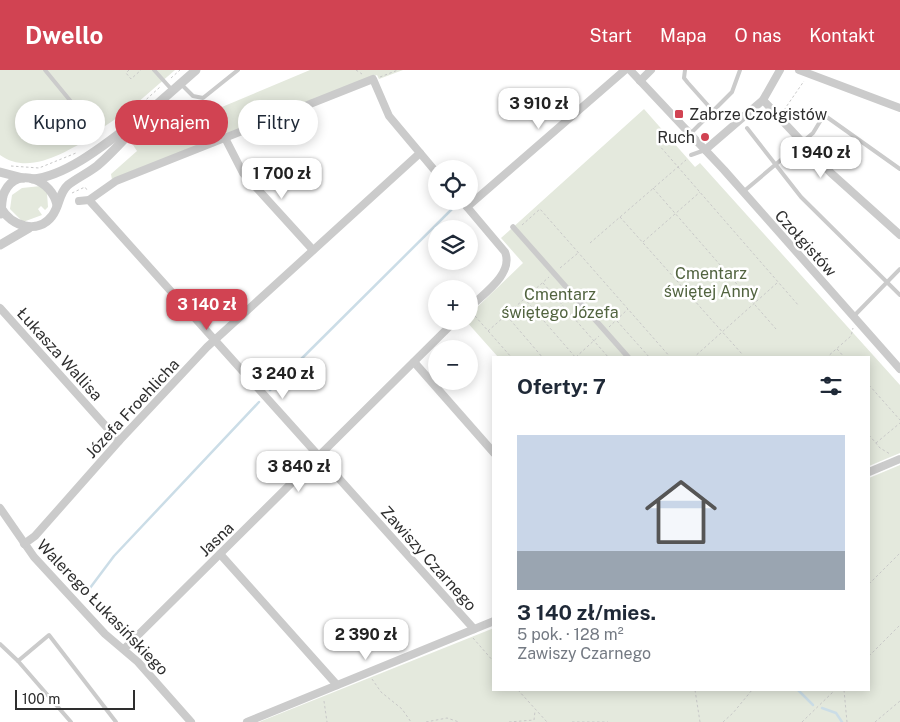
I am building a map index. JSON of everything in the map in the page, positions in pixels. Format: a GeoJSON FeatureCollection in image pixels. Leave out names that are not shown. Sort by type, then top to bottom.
{"type":"FeatureCollection","features":[{"type":"Feature","properties":{"kind":"street"},"geometry":{"type":"LineString","coordinates":[[163,100],[196,70]]}},
{"type":"Feature","properties":{"kind":"street"},"geometry":{"type":"LineString","coordinates":[[478,192],[625,70]]}},
{"type":"Feature","properties":{"kind":"street","name":"Czołgistów"},"geometry":{"type":"LineString","coordinates":[[630,70],[743,192],[900,369]]}},
{"type":"Feature","properties":{"kind":"street"},"geometry":{"type":"LineString","coordinates":[[640,81],[651,70]]}},
{"type":"Feature","properties":{"kind":"street"},"geometry":{"type":"LineString","coordinates":[[705,150],[763,100],[780,70]]}},
{"type":"Feature","properties":{"kind":"street"},"geometry":{"type":"LineString","coordinates":[[799,70],[900,108]]}},
{"type":"Feature","properties":{"kind":"street"},"geometry":{"type":"LineString","coordinates":[[228,137],[373,79],[388,116],[428,162]]}},
{"type":"Feature","properties":{"kind":"street"},"geometry":{"type":"LineString","coordinates":[[763,100],[842,184],[900,235]]}},
{"type":"Feature","properties":{"kind":"street"},"geometry":{"type":"LineString","coordinates":[[34,226],[17,224],[8,218],[1,205],[9,186],[27,179],[48,176],[93,153],[115,137]]}},
{"type":"Feature","properties":{"kind":"street"},"geometry":{"type":"LineString","coordinates":[[228,144],[243,173],[314,250]]}},
{"type":"Feature","properties":{"kind":"street"},"geometry":{"type":"LineString","coordinates":[[0,245],[48,220],[64,189],[110,154],[118,145]]}},
{"type":"Feature","properties":{"kind":"street"},"geometry":{"type":"LineString","coordinates":[[79,201],[89,200],[116,180],[207,145]]}},
{"type":"Feature","properties":{"kind":"street","name":"Józefa Froehlicha"},"geometry":{"type":"LineString","coordinates":[[24,544],[35,536],[118,441],[215,340],[420,153]]}},
{"type":"Feature","properties":{"kind":"street"},"geometry":{"type":"LineString","coordinates":[[0,172],[50,187],[57,205]]}},
{"type":"Feature","properties":{"kind":"street","name":"Zawiszy Czarnego"},"geometry":{"type":"LineString","coordinates":[[89,200],[319,457],[471,631]]}},
{"type":"Feature","properties":{"kind":"street"},"geometry":{"type":"LineString","coordinates":[[469,210],[505,252],[508,261],[504,273],[478,299]]}},
{"type":"Feature","properties":{"kind":"street"},"geometry":{"type":"LineString","coordinates":[[514,229],[627,356]]}},
{"type":"Feature","properties":{"kind":"street","name":"Łukasza Wallisa"},"geometry":{"type":"LineString","coordinates":[[0,308],[118,441]]}},
{"type":"Feature","properties":{"kind":"street","name":"Jasna"},"geometry":{"type":"LineString","coordinates":[[124,649],[446,330]]}},
{"type":"Feature","properties":{"kind":"street"},"geometry":{"type":"LineString","coordinates":[[414,362],[492,451]]}},
{"type":"Feature","properties":{"kind":"street"},"geometry":{"type":"LineString","coordinates":[[870,472],[900,459]]}},
{"type":"Feature","properties":{"kind":"street","name":"Walerego Łukasińskiego"},"geometry":{"type":"LineString","coordinates":[[0,508],[34,557],[105,634],[124,649],[191,722]]}},
{"type":"Feature","properties":{"kind":"street"},"geometry":{"type":"LineString","coordinates":[[220,554],[337,685]]}},
{"type":"Feature","properties":{"kind":"street"},"geometry":{"type":"LineString","coordinates":[[247,722],[492,622]]}},
{"type":"Feature","properties":{"kind":"lane"},"geometry":{"type":"LineString","coordinates":[[45,70],[70,100]]}},
{"type":"Feature","properties":{"kind":"lane"},"geometry":{"type":"LineString","coordinates":[[49,75],[55,70]]}},
{"type":"Feature","properties":{"kind":"lane"},"geometry":{"type":"LineString","coordinates":[[154,70],[173,91]]}},
{"type":"Feature","properties":{"kind":"lane"},"geometry":{"type":"LineString","coordinates":[[180,84],[194,97],[206,96],[238,70]]}},
{"type":"Feature","properties":{"kind":"lane"},"geometry":{"type":"LineString","coordinates":[[685,70],[684,78],[713,111]]}},
{"type":"Feature","properties":{"kind":"lane"},"geometry":{"type":"LineString","coordinates":[[690,134],[732,92],[740,70]]}},
{"type":"Feature","properties":{"kind":"lane"},"geometry":{"type":"LineString","coordinates":[[743,192],[816,130],[821,118],[826,116],[900,169]]}},
{"type":"Feature","properties":{"kind":"lane"},"geometry":{"type":"LineString","coordinates":[[747,128],[810,206],[900,295]]}},
{"type":"Feature","properties":{"kind":"lane"},"geometry":{"type":"LineString","coordinates":[[691,155],[705,150]]}},
{"type":"Feature","properties":{"kind":"lane"},"geometry":{"type":"LineString","coordinates":[[853,317],[900,269]]}},
{"type":"Feature","properties":{"kind":"lane"},"geometry":{"type":"LineString","coordinates":[[18,661],[49,635],[116,722]]}},
{"type":"Feature","properties":{"kind":"lane"},"geometry":{"type":"LineString","coordinates":[[0,644],[18,661],[71,722]]}},
{"type":"Feature","properties":{"kind":"path"},"geometry":{"type":"LineString","coordinates":[[129,70],[126,73],[131,79],[141,70]]}},
{"type":"Feature","properties":{"kind":"path"},"geometry":{"type":"LineString","coordinates":[[145,100],[180,70]]}},
{"type":"Feature","properties":{"kind":"path"},"geometry":{"type":"LineString","coordinates":[[373,79],[398,70]]}},
{"type":"Feature","properties":{"kind":"path"},"geometry":{"type":"LineString","coordinates":[[778,117],[796,95],[807,73]]}},
{"type":"Feature","properties":{"kind":"path"},"geometry":{"type":"LineString","coordinates":[[206,96],[207,100]]}},
{"type":"Feature","properties":{"kind":"path"},"geometry":{"type":"LineString","coordinates":[[658,144],[799,306]]}},
{"type":"Feature","properties":{"kind":"path"},"geometry":{"type":"LineString","coordinates":[[9,166],[39,168],[80,150]]}},
{"type":"Feature","properties":{"kind":"path"},"geometry":{"type":"LineString","coordinates":[[590,242],[691,155]]}},
{"type":"Feature","properties":{"kind":"path"},"geometry":{"type":"LineString","coordinates":[[653,188],[776,329]]}},
{"type":"Feature","properties":{"kind":"path"},"geometry":{"type":"LineString","coordinates":[[643,242],[700,192]]}},
{"type":"Feature","properties":{"kind":"path"},"geometry":{"type":"LineString","coordinates":[[514,229],[540,209],[669,356]]}},
{"type":"Feature","properties":{"kind":"path"},"geometry":{"type":"LineString","coordinates":[[620,217],[742,354]]}},
{"type":"Feature","properties":{"kind":"path"},"geometry":{"type":"LineString","coordinates":[[488,331],[578,253]]}},
{"type":"Feature","properties":{"kind":"path"},"geometry":{"type":"LineString","coordinates":[[695,356],[778,282]]}},
{"type":"Feature","properties":{"kind":"path"},"geometry":{"type":"LineString","coordinates":[[542,283],[607,356]]}},
{"type":"Feature","properties":{"kind":"path"},"geometry":{"type":"LineString","coordinates":[[524,298],[574,356]]}},
{"type":"Feature","properties":{"kind":"path"},"geometry":{"type":"LineString","coordinates":[[506,315],[541,356]]}},
{"type":"Feature","properties":{"kind":"path"},"geometry":{"type":"LineString","coordinates":[[828,356],[853,332],[853,317]]}},
{"type":"Feature","properties":{"kind":"path"},"geometry":{"type":"LineString","coordinates":[[478,319],[510,356]]}},
{"type":"Feature","properties":{"kind":"path"},"geometry":{"type":"LineString","coordinates":[[617,320],[648,356]]}},
{"type":"Feature","properties":{"kind":"path"},"geometry":{"type":"LineString","coordinates":[[836,348],[842,356]]}},
{"type":"Feature","properties":{"kind":"path"},"geometry":{"type":"LineString","coordinates":[[870,387],[900,421],[876,443]]}},
{"type":"Feature","properties":{"kind":"path"},"geometry":{"type":"LineString","coordinates":[[870,436],[876,443],[892,454]]}},
{"type":"Feature","properties":{"kind":"path"},"geometry":{"type":"LineString","coordinates":[[870,583],[900,553]]}},
{"type":"Feature","properties":{"kind":"path"},"geometry":{"type":"LineString","coordinates":[[870,655],[900,625]]}},
{"type":"Feature","properties":{"kind":"path"},"geometry":{"type":"LineString","coordinates":[[471,631],[492,659]]}},
{"type":"Feature","properties":{"kind":"path"},"geometry":{"type":"LineString","coordinates":[[360,676],[373,679],[381,692],[402,709],[411,722]]}},
{"type":"Feature","properties":{"kind":"path"},"geometry":{"type":"LineString","coordinates":[[519,691],[547,722]]}},
{"type":"Feature","properties":{"kind":"path"},"geometry":{"type":"LineString","coordinates":[[695,691],[699,722]]}},
{"type":"Feature","properties":{"kind":"path"},"geometry":{"type":"LineString","coordinates":[[723,722],[733,714],[751,691]]}},
{"type":"Feature","properties":{"kind":"path"},"geometry":{"type":"LineString","coordinates":[[802,722],[834,691]]}},
{"type":"Feature","properties":{"kind":"path"},"geometry":{"type":"LineString","coordinates":[[844,691],[847,722]]}},
{"type":"Feature","properties":{"kind":"path"},"geometry":{"type":"LineString","coordinates":[[310,696],[324,700],[327,722]]}},
{"type":"Feature","properties":{"kind":"path"},"geometry":{"type":"LineString","coordinates":[[875,722],[900,701]]}},
{"type":"Feature","properties":{"kind":"path"},"geometry":{"type":"LineString","coordinates":[[509,722],[534,720],[535,711]]}},
{"type":"Feature","properties":{"kind":"path"},"geometry":{"type":"LineString","coordinates":[[426,722],[447,718],[459,722]]}},
{"type":"Feature","properties":{"kind":"path"},"geometry":{"type":"LineString","coordinates":[[699,718],[704,722]]}},
{"type":"Feature","properties":{"kind":"path"},"geometry":{"type":"LineString","coordinates":[[572,722],[608,722]]}},
{"type":"Feature","properties":{"kind":"green space"},"geometry":{"type":"Polygon","coordinates":[[[0,70],[175,70],[140,100],[115,100],[115,119],[105,126],[105,100],[15,100],[15,145],[77,145],[47,160],[35,162],[11,161],[0,155],[0,70]]]}},
{"type":"Feature","properties":{"kind":"green space"},"geometry":{"type":"Polygon","coordinates":[[[310,70],[403,70],[379,79],[377,75],[312,100],[238,100],[310,70]]]}},
{"type":"Feature","properties":{"kind":"green space"},"geometry":{"type":"Polygon","coordinates":[[[238,100],[238,130],[228,134],[228,104],[238,100]]]}},
{"type":"Feature","properties":{"kind":"green space","name":"Cmentarz świętej Anny"},"geometry":{"type":"Polygon","coordinates":[[[644,109],[695,167],[700,163],[900,385],[900,453],[870,466],[870,356],[497,356],[474,330],[478,330],[478,306],[523,263],[501,238],[644,109]]]}},
{"type":"Feature","properties":{"kind":"green space"},"geometry":{"type":"Polygon","coordinates":[[[133,145],[200,145],[112,180],[111,174],[137,151],[133,145]]]}},
{"type":"Feature","properties":{"kind":"green space"},"geometry":{"type":"Polygon","coordinates":[[[41,186],[47,193],[48,207],[45,210],[41,206],[38,209],[42,215],[23,222],[10,209],[12,195],[22,188],[41,186]]]}},
{"type":"Feature","properties":{"kind":"green space"},"geometry":{"type":"Polygon","coordinates":[[[900,465],[900,722],[259,722],[492,629],[492,691],[870,691],[870,478],[900,465]]]}},
{"type":"Feature","properties":{"kind":"waterway"},"geometry":{"type":"LineString","coordinates":[[270,390],[451,210]]}},
{"type":"Feature","properties":{"kind":"waterway"},"geometry":{"type":"LineString","coordinates":[[84,596],[114,556],[259,402]]}},
{"type":"Feature","properties":{"kind":"waterway"},"geometry":{"type":"LineString","coordinates":[[799,691],[813,705]]}},
{"type":"Feature","properties":{"kind":"waterway"},"geometry":{"type":"LineString","coordinates":[[822,708],[836,713],[842,722]]}},
{"type":"Feature","properties":{"kind":"place","name":"Zabrze Czołgistów"},"geometry":{"type":"Point","coordinates":[679,114]}},
{"type":"Feature","properties":{"kind":"place","name":"Ruch"},"geometry":{"type":"Point","coordinates":[705,137]}},
{"type":"Feature","properties":{"kind":"park label","name":"Cmentarz świętego Józefa"},"geometry":{"type":"Point","coordinates":[560,303]}}]}
